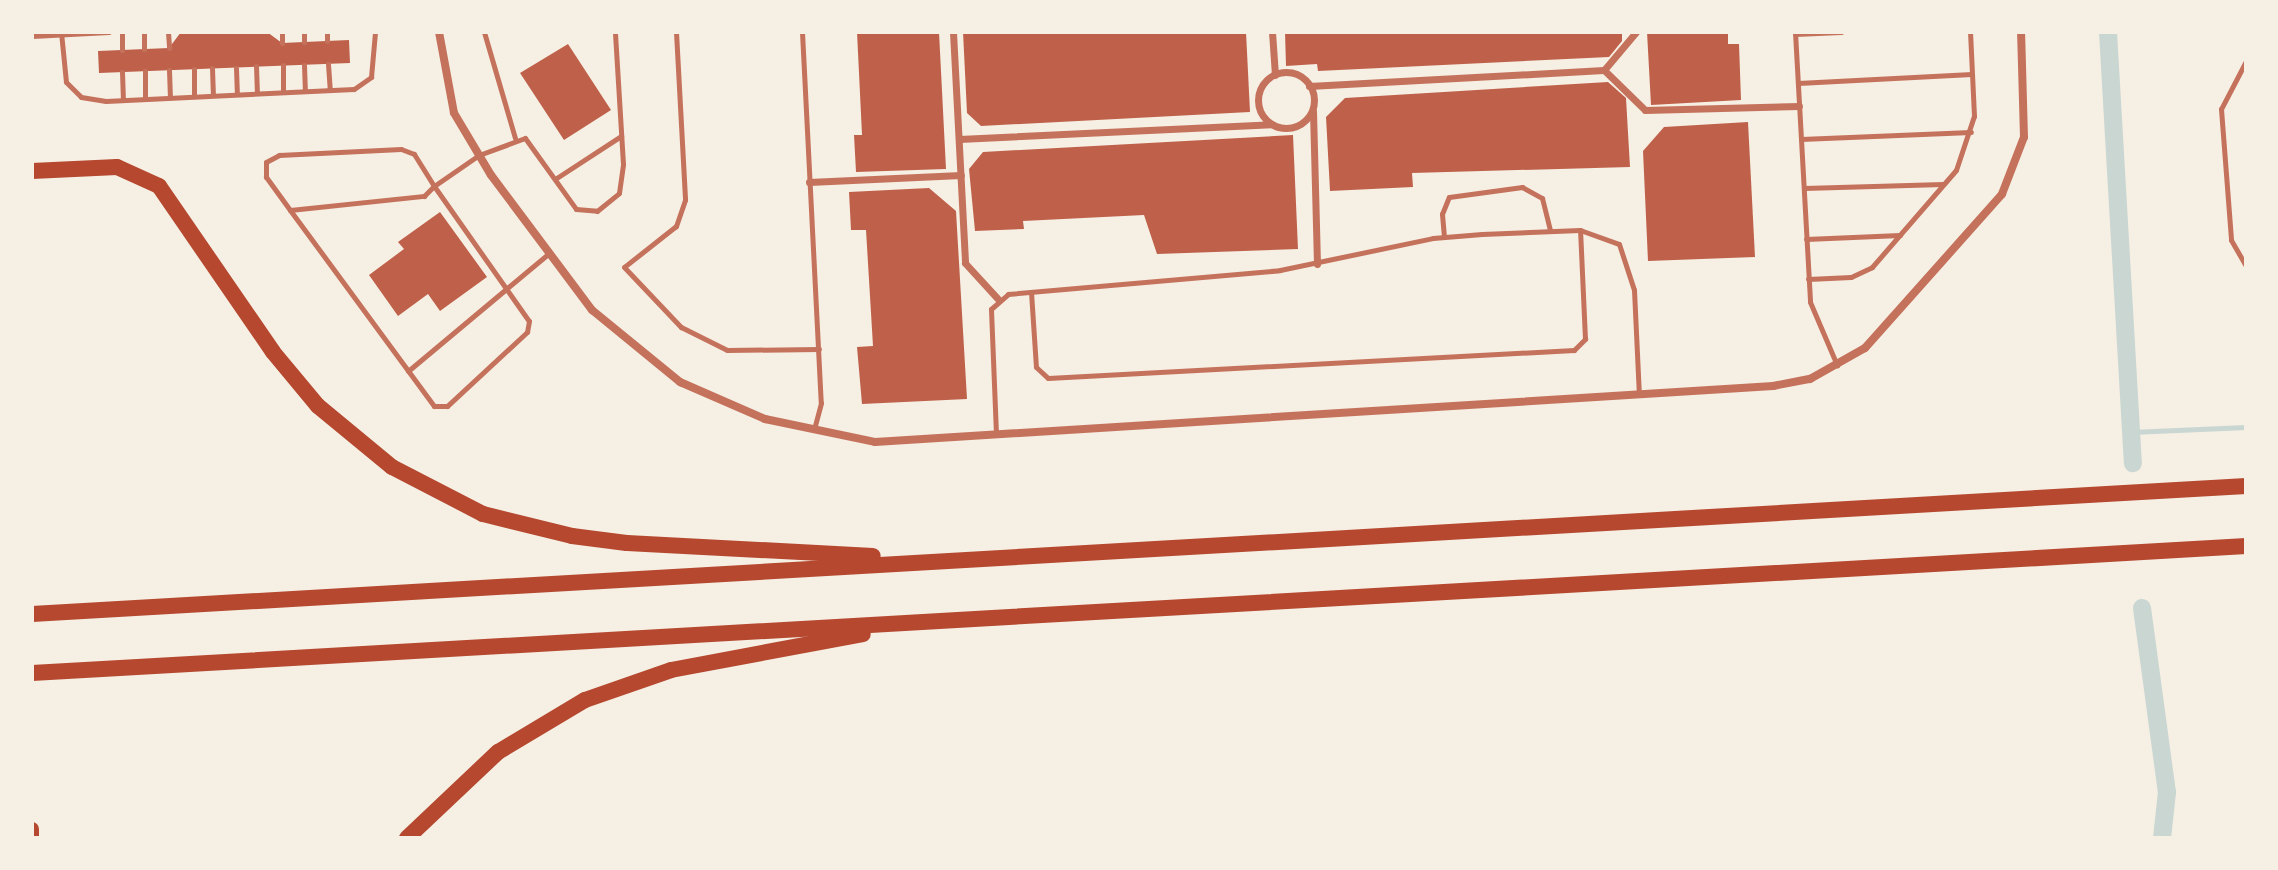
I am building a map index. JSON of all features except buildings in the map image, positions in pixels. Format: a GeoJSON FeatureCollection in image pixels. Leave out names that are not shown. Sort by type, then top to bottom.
{"type":"FeatureCollection","features":[{"type":"Feature","properties":{"kind":"highway"},"geometry":{"type":"LineString","coordinates":[[32,171],[117,167],[159,186],[273,352],[318,406],[392,467],[483,514],[627,543],[947,561]]}},
{"type":"Feature","properties":{"kind":"highway"},"geometry":{"type":"LineString","coordinates":[[32,614],[2246,486]]}},
{"type":"Feature","properties":{"kind":"highway"},"geometry":{"type":"LineString","coordinates":[[32,673],[2246,546]]}},
{"type":"Feature","properties":{"kind":"highway"},"geometry":{"type":"LineString","coordinates":[[407,838],[498,752],[585,700],[671,670],[931,621]]}},
{"type":"Feature","properties":{"kind":"main road"},"geometry":{"type":"LineString","coordinates":[[32,829],[32,838]]}},
{"type":"Feature","properties":{"kind":"street"},"geometry":{"type":"LineString","coordinates":[[439,32],[454,113],[479,155],[592,310],[680,382],[765,419],[813,433],[875,442],[1773,386],[1810,379],[1837,366],[1892,322],[2002,194],[2024,137],[2021,32]]}},
{"type":"Feature","properties":{"kind":"street"},"geometry":{"type":"LineString","coordinates":[[953,32],[965,263],[998,299]]}},
{"type":"Feature","properties":{"kind":"street"},"geometry":{"type":"LineString","coordinates":[[1272,32],[1275,75],[1259,95],[1261,113],[1272,124]]}},
{"type":"Feature","properties":{"kind":"street"},"geometry":{"type":"LineString","coordinates":[[1309,86],[1604,70],[1636,32]]}},
{"type":"Feature","properties":{"kind":"street"},"geometry":{"type":"LineString","coordinates":[[1604,70],[1645,110],[1799,106]]}},
{"type":"Feature","properties":{"kind":"street"},"geometry":{"type":"LineString","coordinates":[[1275,75],[1293,73],[1309,86],[1313,109],[1317,264]]}},
{"type":"Feature","properties":{"kind":"street"},"geometry":{"type":"LineString","coordinates":[[959,139],[1272,124],[1293,127],[1313,109]]}},
{"type":"Feature","properties":{"kind":"street"},"geometry":{"type":"LineString","coordinates":[[809,182],[961,175]]}},
{"type":"Feature","properties":{"kind":"lane"},"geometry":{"type":"LineString","coordinates":[[32,36],[109,32]]}},
{"type":"Feature","properties":{"kind":"lane"},"geometry":{"type":"LineString","coordinates":[[122,32],[122,50]]}},
{"type":"Feature","properties":{"kind":"lane"},"geometry":{"type":"LineString","coordinates":[[144,32],[144,49]]}},
{"type":"Feature","properties":{"kind":"lane"},"geometry":{"type":"LineString","coordinates":[[168,32],[169,48]]}},
{"type":"Feature","properties":{"kind":"lane"},"geometry":{"type":"LineString","coordinates":[[282,32],[282,43]]}},
{"type":"Feature","properties":{"kind":"lane"},"geometry":{"type":"LineString","coordinates":[[304,32],[304,42]]}},
{"type":"Feature","properties":{"kind":"lane"},"geometry":{"type":"LineString","coordinates":[[327,32],[327,41]]}},
{"type":"Feature","properties":{"kind":"lane"},"geometry":{"type":"LineString","coordinates":[[61,33],[66,82],[81,97],[123,100],[354,89],[371,77],[375,32]]}},
{"type":"Feature","properties":{"kind":"lane"},"geometry":{"type":"LineString","coordinates":[[484,32],[515,138]]}},
{"type":"Feature","properties":{"kind":"lane"},"geometry":{"type":"LineString","coordinates":[[290,210],[424,196],[479,155],[515,138],[525,138],[576,209],[597,211],[619,193],[621,135],[615,32]]}},
{"type":"Feature","properties":{"kind":"lane"},"geometry":{"type":"LineString","coordinates":[[676,32],[685,200],[676,226],[624,267],[681,327],[727,350],[819,349]]}},
{"type":"Feature","properties":{"kind":"lane"},"geometry":{"type":"LineString","coordinates":[[802,32],[821,403],[813,433]]}},
{"type":"Feature","properties":{"kind":"lane"},"geometry":{"type":"LineString","coordinates":[[1837,366],[1813,316],[1808,279],[1795,33],[1841,32]]}},
{"type":"Feature","properties":{"kind":"lane"},"geometry":{"type":"LineString","coordinates":[[1808,279],[1851,277],[1872,267],[1944,184],[1971,132],[1970,32]]}},
{"type":"Feature","properties":{"kind":"lane"},"geometry":{"type":"LineString","coordinates":[[2246,61],[2221,109],[2231,240],[2246,266]]}},
{"type":"Feature","properties":{"kind":"lane"},"geometry":{"type":"LineString","coordinates":[[328,64],[330,90]]}},
{"type":"Feature","properties":{"kind":"lane"},"geometry":{"type":"LineString","coordinates":[[283,65],[283,92]]}},
{"type":"Feature","properties":{"kind":"lane"},"geometry":{"type":"LineString","coordinates":[[304,65],[305,91]]}},
{"type":"Feature","properties":{"kind":"lane"},"geometry":{"type":"LineString","coordinates":[[256,66],[257,94]]}},
{"type":"Feature","properties":{"kind":"lane"},"geometry":{"type":"LineString","coordinates":[[212,68],[213,96]]}},
{"type":"Feature","properties":{"kind":"lane"},"geometry":{"type":"LineString","coordinates":[[236,68],[237,94]]}},
{"type":"Feature","properties":{"kind":"lane"},"geometry":{"type":"LineString","coordinates":[[194,69],[194,96]]}},
{"type":"Feature","properties":{"kind":"lane"},"geometry":{"type":"LineString","coordinates":[[169,70],[170,98]]}},
{"type":"Feature","properties":{"kind":"lane"},"geometry":{"type":"LineString","coordinates":[[145,71],[145,99]]}},
{"type":"Feature","properties":{"kind":"lane"},"geometry":{"type":"LineString","coordinates":[[122,72],[123,100]]}},
{"type":"Feature","properties":{"kind":"lane"},"geometry":{"type":"LineString","coordinates":[[1798,83],[1972,74]]}},
{"type":"Feature","properties":{"kind":"lane"},"geometry":{"type":"LineString","coordinates":[[1801,139],[1971,132]]}},
{"type":"Feature","properties":{"kind":"lane"},"geometry":{"type":"LineString","coordinates":[[555,179],[621,135]]}},
{"type":"Feature","properties":{"kind":"lane"},"geometry":{"type":"LineString","coordinates":[[401,149],[414,154],[434,186],[529,321],[527,332],[447,406],[434,406],[408,371],[266,177],[266,162],[279,155],[401,149]]}},
{"type":"Feature","properties":{"kind":"lane"},"geometry":{"type":"LineString","coordinates":[[1804,188],[1944,184]]}},
{"type":"Feature","properties":{"kind":"lane"},"geometry":{"type":"LineString","coordinates":[[1444,237],[1442,214],[1449,197],[1522,187],[1542,198],[1550,230]]}},
{"type":"Feature","properties":{"kind":"lane"},"geometry":{"type":"LineString","coordinates":[[996,435],[991,309],[998,299],[1031,292],[1317,264],[1444,237],[1550,230],[1580,230],[1619,244],[1629,265],[1639,395]]}},
{"type":"Feature","properties":{"kind":"lane"},"geometry":{"type":"LineString","coordinates":[[1031,292],[1036,367],[1048,378],[1574,350],[1585,339],[1580,230]]}},
{"type":"Feature","properties":{"kind":"lane"},"geometry":{"type":"LineString","coordinates":[[1806,239],[1900,235]]}},
{"type":"Feature","properties":{"kind":"lane"},"geometry":{"type":"LineString","coordinates":[[408,371],[549,253]]}},
{"type":"Feature","properties":{"kind":"waterway"},"geometry":{"type":"LineString","coordinates":[[2108,32],[2133,463]]}},
{"type":"Feature","properties":{"kind":"waterway"},"geometry":{"type":"LineString","coordinates":[[2131,432],[2246,427]]}},
{"type":"Feature","properties":{"kind":"waterway"},"geometry":{"type":"LineString","coordinates":[[2142,608],[2167,792],[2162,838]]}}]}
